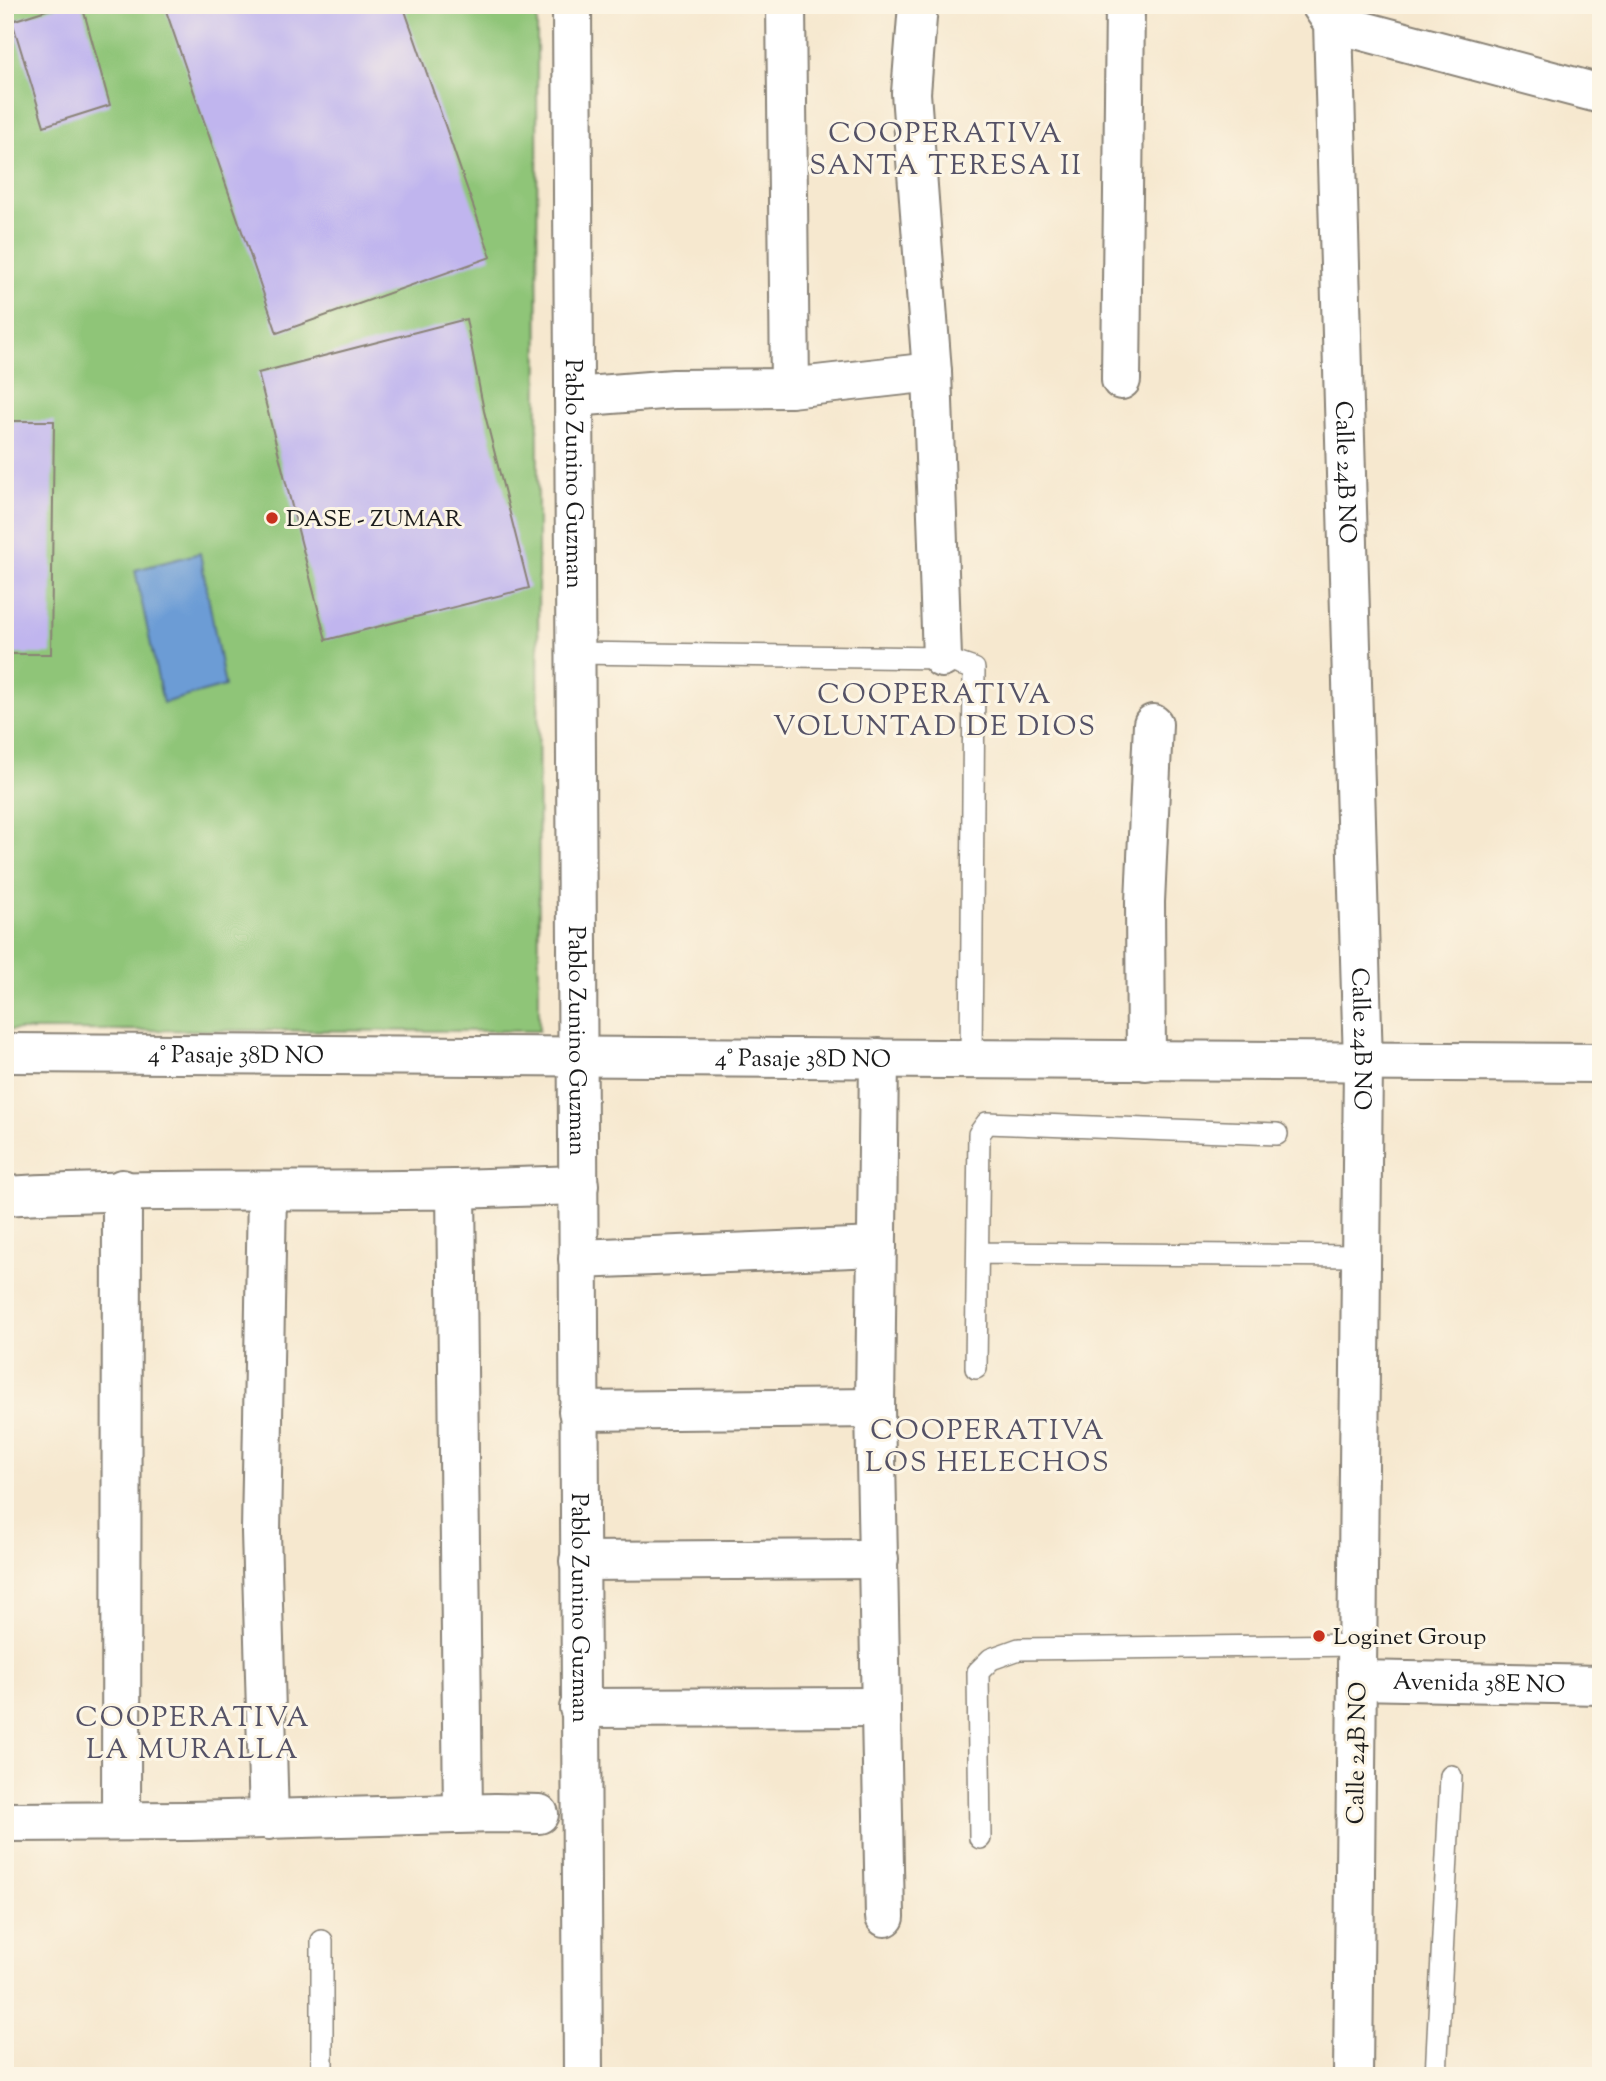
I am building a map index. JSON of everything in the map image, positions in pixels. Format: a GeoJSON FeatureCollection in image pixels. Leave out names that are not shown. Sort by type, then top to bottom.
{"type":"FeatureCollection","features":[{"type":"Feature","properties":{"kind":"street","name":"Pablo Zunino Guzman"},"geometry":{"type":"LineString","coordinates":[[572,5],[583,2076]]}},
{"type":"Feature","properties":{"kind":"street"},"geometry":{"type":"LineString","coordinates":[[786,5],[790,388]]}},
{"type":"Feature","properties":{"kind":"street"},"geometry":{"type":"LineString","coordinates":[[918,5],[911,93],[932,372],[942,657]]}},
{"type":"Feature","properties":{"kind":"street"},"geometry":{"type":"LineString","coordinates":[[1121,380],[1125,5]]}},
{"type":"Feature","properties":{"kind":"street"},"geometry":{"type":"LineString","coordinates":[[1327,14],[1601,94]]}},
{"type":"Feature","properties":{"kind":"street","name":"Calle 24B NO"},"geometry":{"type":"LineString","coordinates":[[1327,14],[1363,1063],[1353,2076]]}},
{"type":"Feature","properties":{"kind":"street"},"geometry":{"type":"LineString","coordinates":[[574,397],[674,389],[790,388],[932,372]]}},
{"type":"Feature","properties":{"kind":"street"},"geometry":{"type":"LineString","coordinates":[[1146,1061],[1145,902],[1153,724]]}},
{"type":"Feature","properties":{"kind":"street","name":"4° Pasaje 38D NO"},"geometry":{"type":"LineString","coordinates":[[5,1053],[1601,1063]]}},
{"type":"Feature","properties":{"kind":"street"},"geometry":{"type":"LineString","coordinates":[[879,1058],[875,1408],[886,1917]]}},
{"type":"Feature","properties":{"kind":"street"},"geometry":{"type":"LineString","coordinates":[[5,1196],[122,1189],[267,1192],[579,1185]]}},
{"type":"Feature","properties":{"kind":"street"},"geometry":{"type":"LineString","coordinates":[[121,1819],[122,1189]]}},
{"type":"Feature","properties":{"kind":"street"},"geometry":{"type":"LineString","coordinates":[[456,1189],[463,1814]]}},
{"type":"Feature","properties":{"kind":"street"},"geometry":{"type":"LineString","coordinates":[[267,1192],[261,1532],[269,1820]]}},
{"type":"Feature","properties":{"kind":"street"},"geometry":{"type":"LineString","coordinates":[[578,1259],[877,1247]]}},
{"type":"Feature","properties":{"kind":"street"},"geometry":{"type":"LineString","coordinates":[[578,1411],[875,1408]]}},
{"type":"Feature","properties":{"kind":"street"},"geometry":{"type":"LineString","coordinates":[[579,1561],[878,1559]]}},
{"type":"Feature","properties":{"kind":"street","name":"Avenida 38E NO"},"geometry":{"type":"LineString","coordinates":[[1357,1662],[1601,1685]]}},
{"type":"Feature","properties":{"kind":"street"},"geometry":{"type":"LineString","coordinates":[[579,1708],[881,1707]]}},
{"type":"Feature","properties":{"kind":"street"},"geometry":{"type":"LineString","coordinates":[[5,1822],[539,1814]]}},
{"type":"Feature","properties":{"kind":"lane"},"geometry":{"type":"LineString","coordinates":[[575,653],[942,657],[974,669],[971,1060]]}},
{"type":"Feature","properties":{"kind":"lane"},"geometry":{"type":"LineString","coordinates":[[976,1368],[979,1134],[987,1123],[1277,1134]]}},
{"type":"Feature","properties":{"kind":"lane"},"geometry":{"type":"LineString","coordinates":[[979,1253],[1361,1256]]}},
{"type":"Feature","properties":{"kind":"lane"},"geometry":{"type":"LineString","coordinates":[[980,1838],[978,1672],[991,1659],[1018,1649],[1357,1662]]}},
{"type":"Feature","properties":{"kind":"lane"},"geometry":{"type":"LineString","coordinates":[[1436,2076],[1451,1776]]}},
{"type":"Feature","properties":{"kind":"lane"},"geometry":{"type":"LineString","coordinates":[[321,1941],[322,2076]]}},
{"type":"Feature","properties":{"kind":"green space","name":"DASE - ZUMAR"},"geometry":{"type":"Polygon","coordinates":[[[5,5],[537,5],[539,1031],[5,1030],[5,5]]]}},
{"type":"Feature","properties":{"kind":"water"},"geometry":{"type":"Polygon","coordinates":[[[200,553],[225,686],[163,703],[135,570],[200,553]]]}},
{"type":"Feature","properties":{"kind":"building"},"geometry":{"type":"Polygon","coordinates":[[[62,5],[82,5],[110,105],[44,126],[12,21],[62,5]]]}},
{"type":"Feature","properties":{"kind":"building"},"geometry":{"type":"Polygon","coordinates":[[[164,5],[403,5],[491,257],[277,333],[164,5]]]}},
{"type":"Feature","properties":{"kind":"building"},"geometry":{"type":"Polygon","coordinates":[[[466,319],[484,411],[529,588],[326,640],[258,373],[466,319]]]}},
{"type":"Feature","properties":{"kind":"building"},"geometry":{"type":"Polygon","coordinates":[[[5,421],[54,421],[51,654],[5,654],[5,421]]]}},
{"type":"Feature","properties":{"kind":"place","name":"DASE - ZUMAR"},"geometry":{"type":"Point","coordinates":[272,518]}},
{"type":"Feature","properties":{"kind":"place","name":"Loginet Group"},"geometry":{"type":"Point","coordinates":[1319,1636]}},
{"type":"Feature","properties":{"kind":"district","name":"COOPERATIVA SANTA TERESA II"},"geometry":{"type":"Point","coordinates":[946,148]}},
{"type":"Feature","properties":{"kind":"district","name":"COOPERATIVA VOLUNTAD DE DIOS"},"geometry":{"type":"Point","coordinates":[935,709]}},
{"type":"Feature","properties":{"kind":"district","name":"COOPERATIVA LOS HELECHOS"},"geometry":{"type":"Point","coordinates":[988,1445]}},
{"type":"Feature","properties":{"kind":"district","name":"COOPERATIVA LA MURALLA"},"geometry":{"type":"Point","coordinates":[193,1732]}}]}
